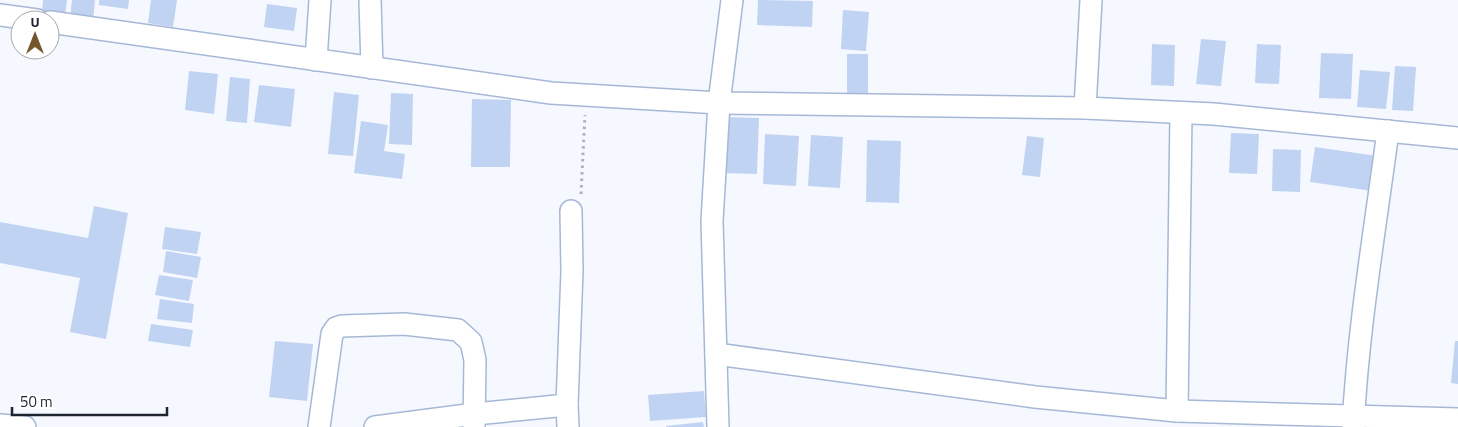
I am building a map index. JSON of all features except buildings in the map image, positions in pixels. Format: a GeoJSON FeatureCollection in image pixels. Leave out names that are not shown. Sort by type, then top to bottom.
{"type":"FeatureCollection","features":[{"type":"Feature","properties":{"kind":"street"},"geometry":{"type":"LineString","coordinates":[[316,60],[320,0]]}},
{"type":"Feature","properties":{"kind":"street"},"geometry":{"type":"LineString","coordinates":[[370,0],[372,68]]}},
{"type":"Feature","properties":{"kind":"street"},"geometry":{"type":"LineString","coordinates":[[718,427],[712,221],[719,103],[732,0]]}},
{"type":"Feature","properties":{"kind":"street"},"geometry":{"type":"LineString","coordinates":[[1085,108],[1090,0]]}},
{"type":"Feature","properties":{"kind":"street"},"geometry":{"type":"LineString","coordinates":[[60,23],[551,93],[719,103],[1085,108],[1214,114],[1458,138]]}},
{"type":"Feature","properties":{"kind":"street"},"geometry":{"type":"LineString","coordinates":[[1177,410],[1181,113]]}},
{"type":"Feature","properties":{"kind":"street"},"geometry":{"type":"LineString","coordinates":[[1354,421],[1364,302],[1372,257],[1388,131]]}},
{"type":"Feature","properties":{"kind":"street"},"geometry":{"type":"LineString","coordinates":[[568,427],[567,405],[574,205]]}},
{"type":"Feature","properties":{"kind":"street"},"geometry":{"type":"LineString","coordinates":[[319,427],[332,334],[336,328],[342,326],[404,324],[458,330],[471,342],[475,360],[475,421]]}},
{"type":"Feature","properties":{"kind":"street"},"geometry":{"type":"LineString","coordinates":[[716,354],[1035,397],[1177,410],[1354,421],[1458,419]]}},
{"type":"Feature","properties":{"kind":"street"},"geometry":{"type":"LineString","coordinates":[[375,427],[475,421],[567,405]]}},
{"type":"Feature","properties":{"kind":"street"},"geometry":{"type":"LineString","coordinates":[[0,424],[25,427]]}},
{"type":"Feature","properties":{"kind":"path"},"geometry":{"type":"LineString","coordinates":[[574,205],[581,194],[585,94]]}}]}
